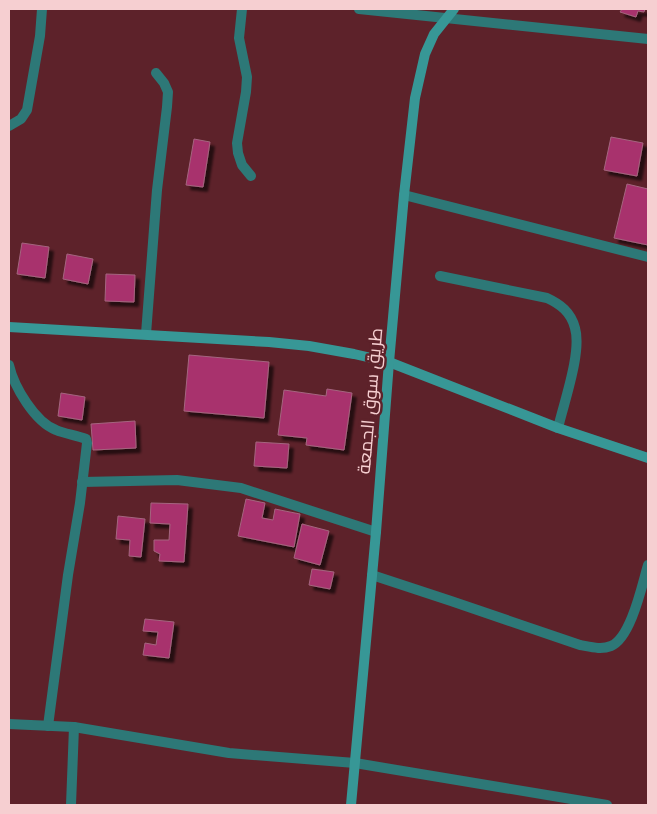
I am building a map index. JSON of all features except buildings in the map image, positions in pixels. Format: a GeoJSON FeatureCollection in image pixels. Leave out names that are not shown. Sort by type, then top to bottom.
{"type":"FeatureCollection","features":[{"type":"Feature","properties":{"kind":"street"},"geometry":{"type":"LineString","coordinates":[[9,126],[21,119],[27,110],[40,36],[42,9]]}},
{"type":"Feature","properties":{"kind":"street"},"geometry":{"type":"LineString","coordinates":[[242,9],[240,38],[247,77],[237,143],[242,165],[251,176]]}},
{"type":"Feature","properties":{"kind":"street"},"geometry":{"type":"LineString","coordinates":[[359,9],[450,13],[648,39]]}},
{"type":"Feature","properties":{"kind":"street","name":"طريق سوق الجمعة"},"geometry":{"type":"LineString","coordinates":[[351,805],[404,196],[415,98],[425,54],[434,34],[450,13]]}},
{"type":"Feature","properties":{"kind":"street"},"geometry":{"type":"LineString","coordinates":[[146,334],[157,190],[168,107],[168,92],[156,73]]}},
{"type":"Feature","properties":{"kind":"street"},"geometry":{"type":"LineString","coordinates":[[404,196],[648,257]]}},
{"type":"Feature","properties":{"kind":"street"},"geometry":{"type":"LineString","coordinates":[[440,276],[547,298],[565,308],[576,328],[576,348],[558,428]]}},
{"type":"Feature","properties":{"kind":"street"},"geometry":{"type":"LineString","coordinates":[[9,327],[146,334],[309,346],[354,354],[389,362],[558,428],[648,458]]}},
{"type":"Feature","properties":{"kind":"street"},"geometry":{"type":"LineString","coordinates":[[9,365],[12,379],[23,400],[48,426],[55,430],[86,439],[88,448],[48,726]]}},
{"type":"Feature","properties":{"kind":"street"},"geometry":{"type":"LineString","coordinates":[[82,482],[177,480],[241,488],[376,532]]}},
{"type":"Feature","properties":{"kind":"street"},"geometry":{"type":"LineString","coordinates":[[372,576],[580,645],[598,649],[611,646],[619,641],[627,631],[648,565]]}},
{"type":"Feature","properties":{"kind":"street"},"geometry":{"type":"LineString","coordinates":[[9,724],[74,727],[229,753],[355,764],[607,805]]}},
{"type":"Feature","properties":{"kind":"street"},"geometry":{"type":"LineString","coordinates":[[71,805],[74,727]]}}]}
